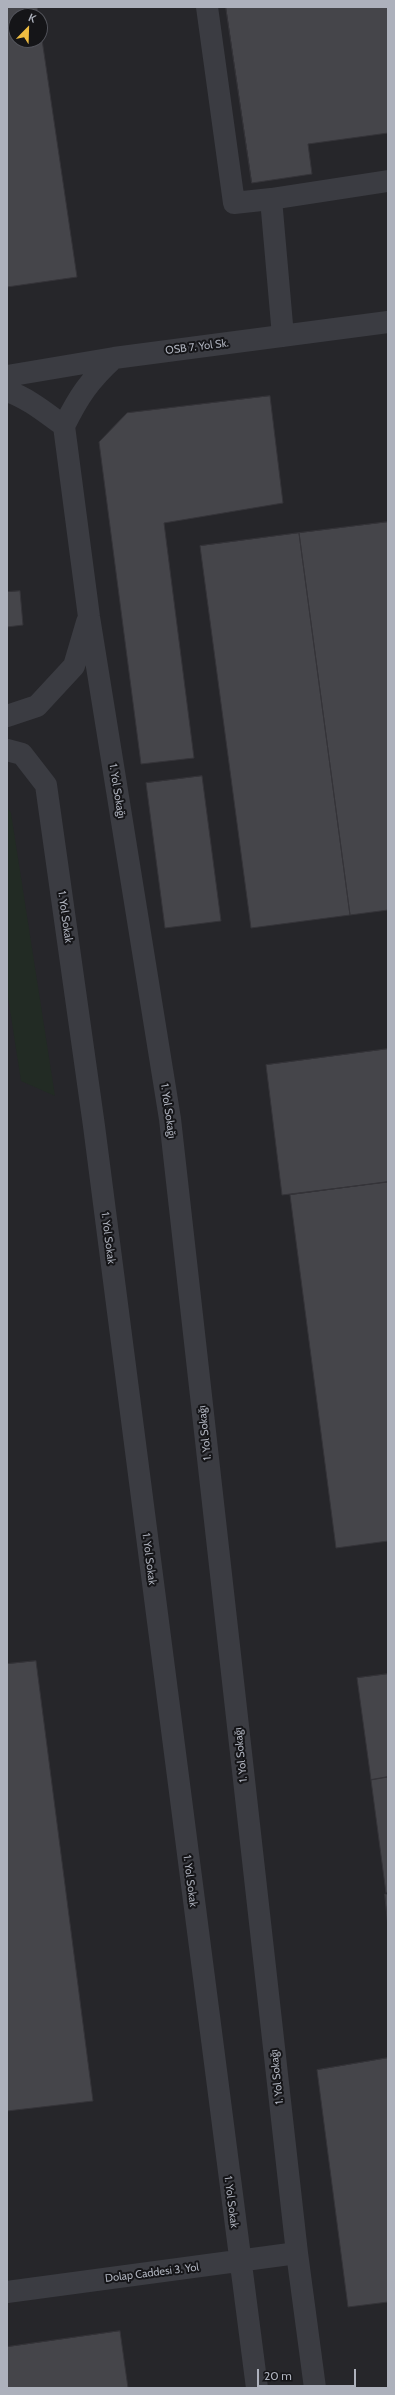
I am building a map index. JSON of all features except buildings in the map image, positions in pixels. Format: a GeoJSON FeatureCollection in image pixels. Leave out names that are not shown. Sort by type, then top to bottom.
{"type":"FeatureCollection","features":[{"type":"Feature","properties":{"kind":"street"},"geometry":{"type":"LineString","coordinates":[[207,7],[234,203],[271,199],[388,181]]}},
{"type":"Feature","properties":{"kind":"street"},"geometry":{"type":"LineString","coordinates":[[271,199],[284,336]]}},
{"type":"Feature","properties":{"kind":"street","name":"OSB 7. Yol Sk."},"geometry":{"type":"LineString","coordinates":[[7,376],[114,358],[388,322]]}},
{"type":"Feature","properties":{"kind":"street"},"geometry":{"type":"LineString","coordinates":[[7,391],[17,394],[40,408],[64,426],[79,396],[92,377],[114,358]]}},
{"type":"Feature","properties":{"kind":"street","name":"1. Yol Sokağı"},"geometry":{"type":"LineString","coordinates":[[64,426],[89,617],[170,1119],[297,2254],[316,2388]]}},
{"type":"Feature","properties":{"kind":"street"},"geometry":{"type":"LineString","coordinates":[[7,716],[37,706],[74,666],[89,617]]}},
{"type":"Feature","properties":{"kind":"street","name":"1. Yol Sokak"},"geometry":{"type":"LineString","coordinates":[[7,750],[22,754],[46,785],[94,1126],[239,2261],[257,2388]]}},
{"type":"Feature","properties":{"kind":"street","name":"Dolap Caddesi 3. Yol"},"geometry":{"type":"LineString","coordinates":[[7,2292],[297,2254]]}},
{"type":"Feature","properties":{"kind":"shaded area"},"geometry":{"type":"Polygon","coordinates":[[[7,7],[388,7],[388,2388],[7,2388],[7,7]]]}},
{"type":"Feature","properties":{"kind":"shaded area"},"geometry":{"type":"Polygon","coordinates":[[[7,807],[11,813],[55,1096],[21,1081],[7,991],[7,807]]]}}]}
